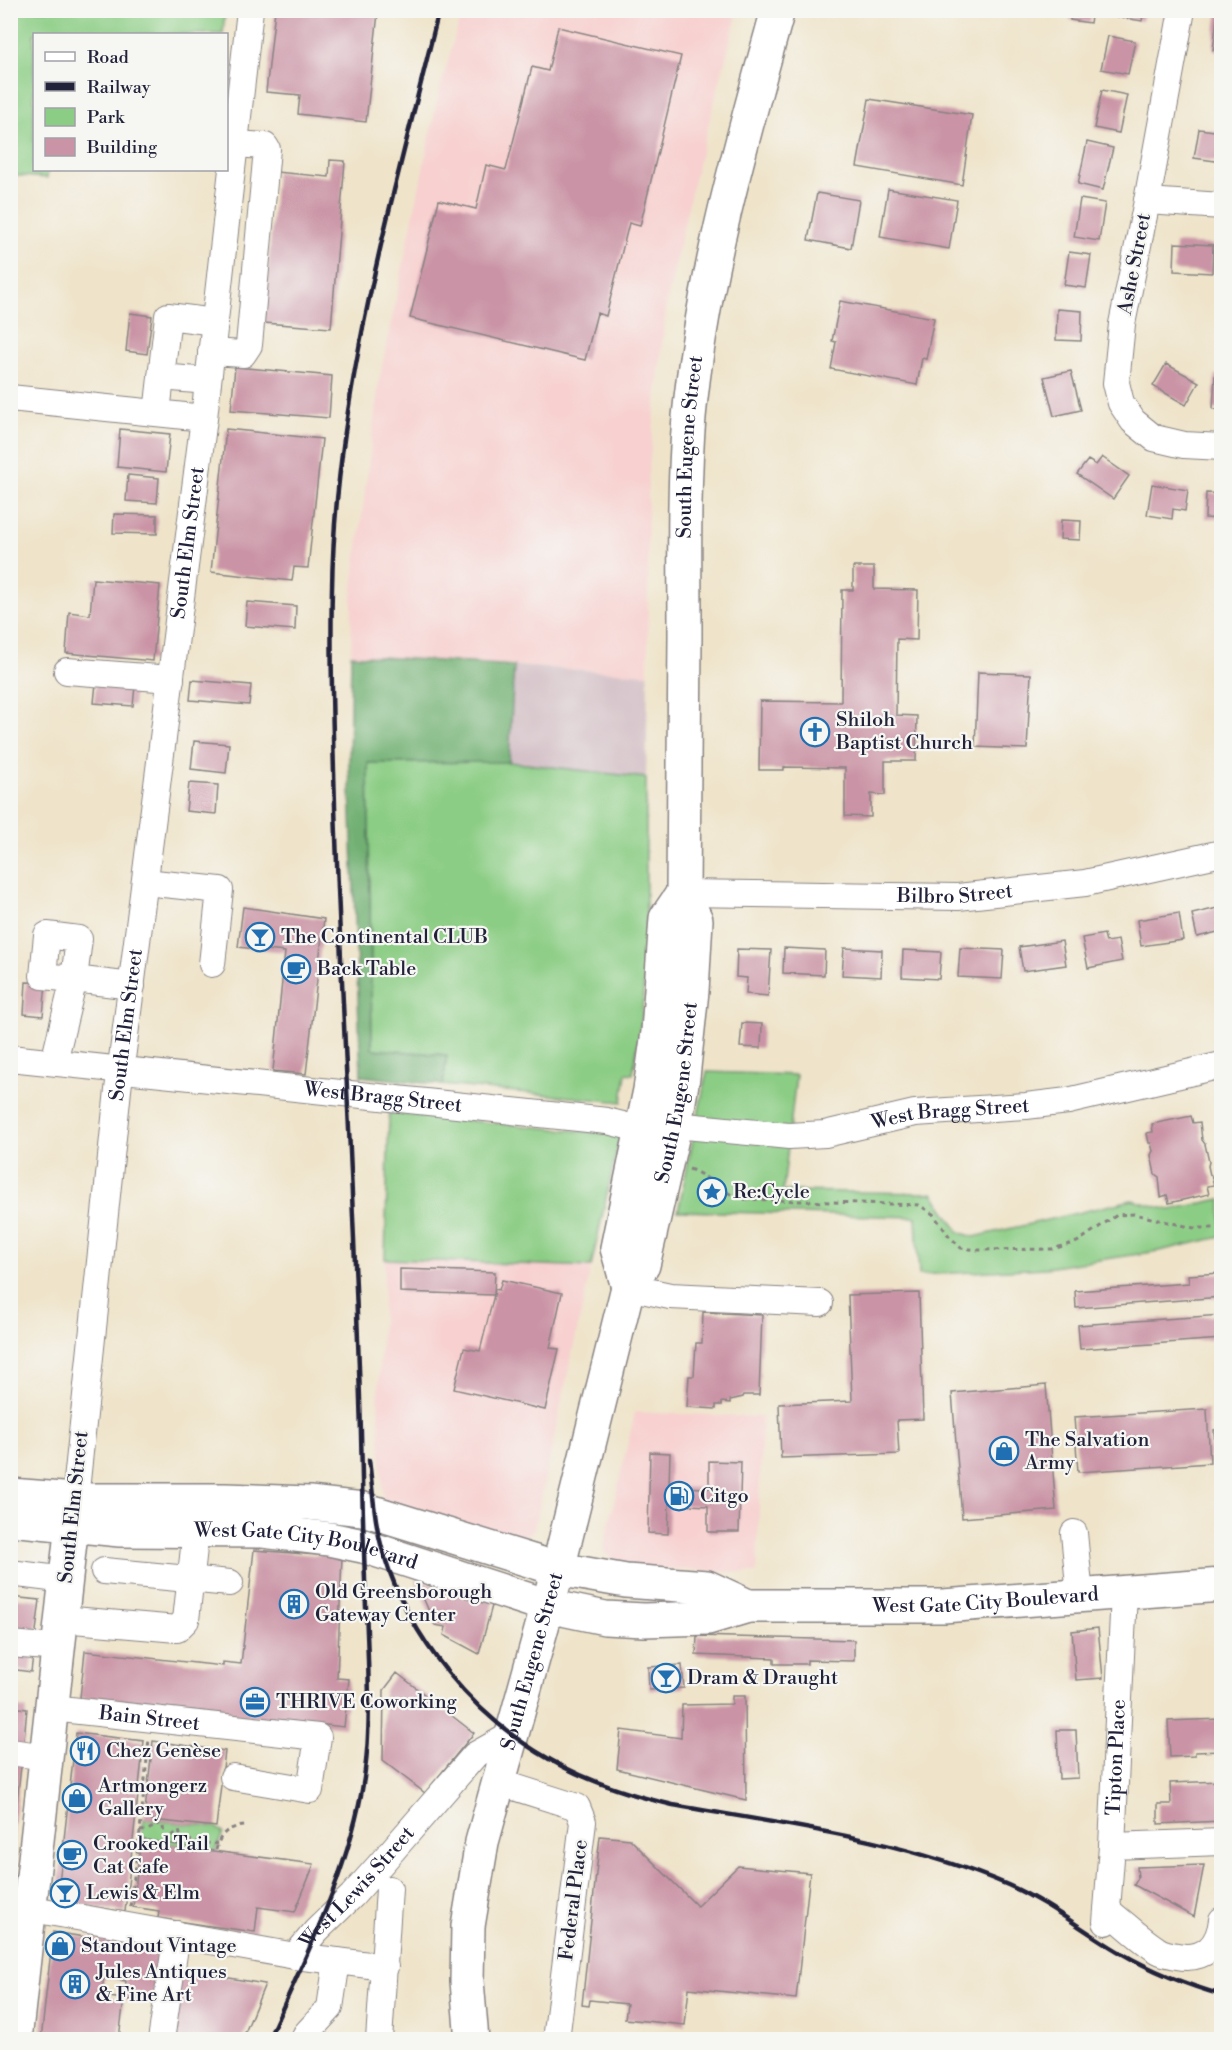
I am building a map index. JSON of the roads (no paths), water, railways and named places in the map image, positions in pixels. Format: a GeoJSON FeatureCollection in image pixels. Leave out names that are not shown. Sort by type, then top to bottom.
{"type":"FeatureCollection","features":[{"type":"Feature","properties":{"kind":"main road","name":"South Eugene Street"},"geometry":{"type":"LineString","coordinates":[[472,2040],[467,1981],[468,1926],[482,1842],[558,1569],[628,1287],[643,1265],[675,1125],[689,1026],[696,920],[682,893],[689,419],[698,350],[722,220],[778,10]]}},
{"type":"Feature","properties":{"kind":"main road","name":"South Eugene Street"},"geometry":{"type":"LineString","coordinates":[[628,1287],[617,1248],[642,1130],[658,1032],[666,918],[682,893]]}},
{"type":"Feature","properties":{"kind":"main road"},"geometry":{"type":"LineString","coordinates":[[10,1495],[73,1513]]}},
{"type":"Feature","properties":{"kind":"main road","name":"West Gate City Boulevard"},"geometry":{"type":"LineString","coordinates":[[73,1513],[257,1501],[309,1503],[363,1509],[558,1569],[626,1581],[707,1587],[748,1606]]}},
{"type":"Feature","properties":{"kind":"main road"},"geometry":{"type":"LineString","coordinates":[[10,1519],[73,1513]]}},
{"type":"Feature","properties":{"kind":"main road","name":"West Gate City Boulevard"},"geometry":{"type":"LineString","coordinates":[[73,1513],[120,1530],[263,1531],[363,1546],[548,1606],[605,1618],[644,1620],[708,1618],[748,1606],[943,1606],[1221,1585]]}},
{"type":"Feature","properties":{"kind":"main road","name":"South Elm Street"},"geometry":{"type":"LineString","coordinates":[[15,2040],[21,1906],[47,1757],[73,1513]]}},
{"type":"Feature","properties":{"kind":"street","name":"South Elm Street"},"geometry":{"type":"LineString","coordinates":[[73,1513],[121,1069],[204,418],[250,10]]}},
{"type":"Feature","properties":{"kind":"street","name":"Ashe Street"},"geometry":{"type":"LineString","coordinates":[[1182,10],[1122,324],[1116,383],[1120,404],[1133,421],[1155,438],[1184,445],[1221,447]]}},
{"type":"Feature","properties":{"kind":"street"},"geometry":{"type":"LineString","coordinates":[[211,352],[243,354],[249,345],[267,149],[260,144],[235,144]]}},
{"type":"Feature","properties":{"kind":"street"},"geometry":{"type":"LineString","coordinates":[[1147,201],[1221,206]]}},
{"type":"Feature","properties":{"kind":"street"},"geometry":{"type":"LineString","coordinates":[[158,413],[168,316],[215,322]]}},
{"type":"Feature","properties":{"kind":"street"},"geometry":{"type":"LineString","coordinates":[[161,377],[208,381]]}},
{"type":"Feature","properties":{"kind":"street"},"geometry":{"type":"LineString","coordinates":[[10,398],[204,418]]}},
{"type":"Feature","properties":{"kind":"street"},"geometry":{"type":"LineString","coordinates":[[67,670],[171,679]]}},
{"type":"Feature","properties":{"kind":"street","name":"Bilbro Street"},"geometry":{"type":"LineString","coordinates":[[682,893],[958,897],[1084,883],[1221,853]]}},
{"type":"Feature","properties":{"kind":"street"},"geometry":{"type":"LineString","coordinates":[[145,882],[220,890],[212,964]]}},
{"type":"Feature","properties":{"kind":"street"},"geometry":{"type":"LineString","coordinates":[[54,1062],[74,979],[132,986]]}},
{"type":"Feature","properties":{"kind":"street","name":"West Bragg Street"},"geometry":{"type":"LineString","coordinates":[[10,1058],[607,1121],[642,1130]]}},
{"type":"Feature","properties":{"kind":"street","name":"West Bragg Street"},"geometry":{"type":"LineString","coordinates":[[675,1125],[789,1136],[825,1134],[915,1113],[1068,1101],[1221,1065]]}},
{"type":"Feature","properties":{"kind":"street"},"geometry":{"type":"LineString","coordinates":[[628,1287],[670,1296],[820,1302]]}},
{"type":"Feature","properties":{"kind":"street"},"geometry":{"type":"LineString","coordinates":[[10,1644],[60,1634],[177,1629],[186,1620],[196,1530]]}},
{"type":"Feature","properties":{"kind":"street"},"geometry":{"type":"LineString","coordinates":[[1074,1533],[1080,1596]]}},
{"type":"Feature","properties":{"kind":"street"},"geometry":{"type":"LineString","coordinates":[[104,1571],[230,1583]]}},
{"type":"Feature","properties":{"kind":"street"},"geometry":{"type":"LineString","coordinates":[[10,1573],[66,1580]]}},
{"type":"Feature","properties":{"kind":"street","name":"Tipton Place"},"geometry":{"type":"LineString","coordinates":[[1124,1593],[1112,1846],[1106,1916],[1161,1953],[1184,1957],[1200,1957],[1210,1949],[1221,1930],[1221,1920]]}},
{"type":"Feature","properties":{"kind":"street","name":"Bain Street"},"geometry":{"type":"LineString","coordinates":[[52,1708],[318,1737],[310,1790],[233,1777]]}},
{"type":"Feature","properties":{"kind":"street","name":"West Lewis Street"},"geometry":{"type":"LineString","coordinates":[[21,1906],[295,1956],[316,1931],[352,1896],[475,1755],[511,1735]]}},
{"type":"Feature","properties":{"kind":"street"},"geometry":{"type":"LineString","coordinates":[[10,1752],[47,1757]]}},
{"type":"Feature","properties":{"kind":"street","name":"Federal Place"},"geometry":{"type":"LineString","coordinates":[[498,1782],[577,1807],[583,1822],[556,2040]]}},
{"type":"Feature","properties":{"kind":"street"},"geometry":{"type":"LineString","coordinates":[[1112,1846],[1221,1842]]}},
{"type":"Feature","properties":{"kind":"street"},"geometry":{"type":"LineString","coordinates":[[379,2040],[389,1889]]}},
{"type":"Feature","properties":{"kind":"street"},"geometry":{"type":"LineString","coordinates":[[161,2040],[177,1934]]}},
{"type":"Feature","properties":{"kind":"street"},"geometry":{"type":"LineString","coordinates":[[295,1956],[385,1967]]}},
{"type":"Feature","properties":{"kind":"street"},"geometry":{"type":"LineString","coordinates":[[330,2040],[330,2008],[337,1961]]}},
{"type":"Feature","properties":{"kind":"street"},"geometry":{"type":"LineString","coordinates":[[304,2040],[306,2034],[330,2008]]}},
{"type":"Feature","properties":{"kind":"railway"},"geometry":{"type":"LineString","coordinates":[[268,2040],[325,1912],[337,1879],[357,1812],[366,1760],[369,1724],[368,1669],[357,1310],[335,806],[332,589],[336,515],[355,369],[369,297],[439,10]]}},
{"type":"Feature","properties":{"kind":"railway"},"geometry":{"type":"LineString","coordinates":[[369,1460],[376,1519],[384,1555],[395,1586],[410,1616],[428,1645],[470,1698],[495,1721],[549,1759],[594,1781],[657,1801],[843,1835],[968,1869],[1023,1892],[1145,1966],[1222,1995]]}},
{"type":"Feature","properties":{"kind":"place","name":"Shiloh Baptist Church"},"geometry":{"type":"Point","coordinates":[815,732]}},
{"type":"Feature","properties":{"kind":"place","name":"The Continental CLUB"},"geometry":{"type":"Point","coordinates":[260,937]}},
{"type":"Feature","properties":{"kind":"place","name":"Back Table"},"geometry":{"type":"Point","coordinates":[296,969]}},
{"type":"Feature","properties":{"kind":"place","name":"Re:Cycle"},"geometry":{"type":"Point","coordinates":[712,1192]}},
{"type":"Feature","properties":{"kind":"place","name":"The Salvation Army"},"geometry":{"type":"Point","coordinates":[1004,1451]}},
{"type":"Feature","properties":{"kind":"place","name":"Citgo"},"geometry":{"type":"Point","coordinates":[679,1496]}},
{"type":"Feature","properties":{"kind":"place","name":"Old Greensborough Gateway Center"},"geometry":{"type":"Point","coordinates":[294,1604]}},
{"type":"Feature","properties":{"kind":"place","name":"Dram & Draught"},"geometry":{"type":"Point","coordinates":[666,1678]}},
{"type":"Feature","properties":{"kind":"place","name":"THRIVE Coworking"},"geometry":{"type":"Point","coordinates":[255,1702]}},
{"type":"Feature","properties":{"kind":"place","name":"Chez Genèse"},"geometry":{"type":"Point","coordinates":[85,1751]}},
{"type":"Feature","properties":{"kind":"place","name":"Artmongerz Gallery"},"geometry":{"type":"Point","coordinates":[77,1798]}},
{"type":"Feature","properties":{"kind":"place","name":"Crooked Tail Cat Cafe"},"geometry":{"type":"Point","coordinates":[72,1855]}},
{"type":"Feature","properties":{"kind":"place","name":"Lewis & Elm"},"geometry":{"type":"Point","coordinates":[65,1893]}},
{"type":"Feature","properties":{"kind":"place","name":"Standout Vintage"},"geometry":{"type":"Point","coordinates":[60,1946]}},
{"type":"Feature","properties":{"kind":"place","name":"Jules Antiques & Fine Art"},"geometry":{"type":"Point","coordinates":[75,1984]}}]}
